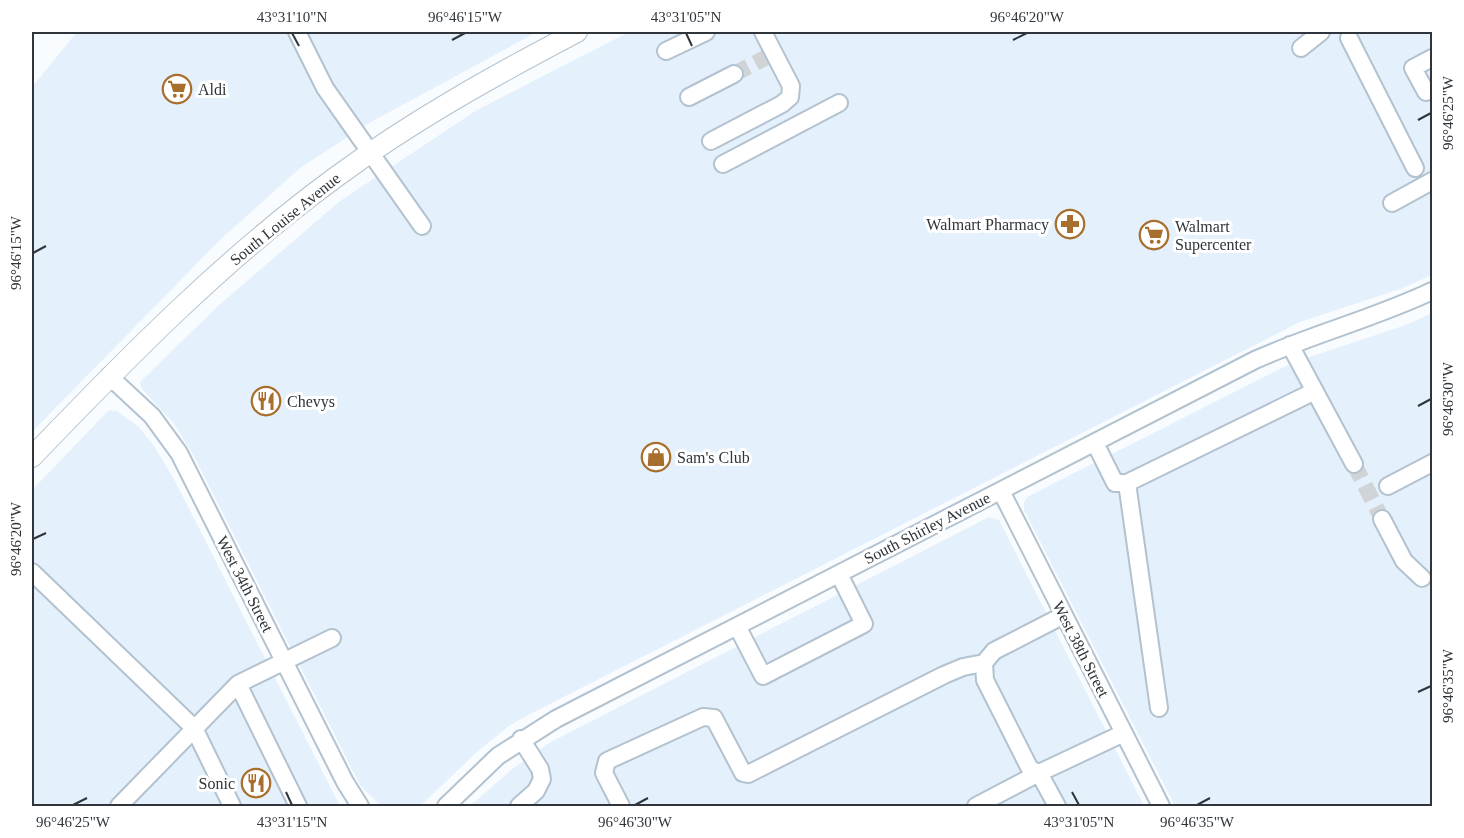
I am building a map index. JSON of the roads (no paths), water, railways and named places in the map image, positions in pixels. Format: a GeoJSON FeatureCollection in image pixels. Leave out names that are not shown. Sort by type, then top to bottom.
{"type":"FeatureCollection","features":[{"type":"Feature","properties":{"kind":"main road","name":"South Louise Avenue"},"geometry":{"type":"LineString","coordinates":[[32,457],[109,376],[252,243],[369,154],[459,95],[577,32]]}},
{"type":"Feature","properties":{"kind":"street"},"geometry":{"type":"LineString","coordinates":[[297,32],[326,88],[369,154],[422,226]]}},
{"type":"Feature","properties":{"kind":"street"},"geometry":{"type":"LineString","coordinates":[[666,51],[706,32]]}},
{"type":"Feature","properties":{"kind":"street"},"geometry":{"type":"LineString","coordinates":[[711,141],[782,104],[790,97],[791,86],[770,55],[763,32]]}},
{"type":"Feature","properties":{"kind":"street"},"geometry":{"type":"LineString","coordinates":[[1300,48],[1320,32]]}},
{"type":"Feature","properties":{"kind":"street"},"geometry":{"type":"LineString","coordinates":[[1352,34],[1415,168]]}},
{"type":"Feature","properties":{"kind":"street"},"geometry":{"type":"LineString","coordinates":[[1430,96],[1413,68],[1432,58]]}},
{"type":"Feature","properties":{"kind":"street"},"geometry":{"type":"LineString","coordinates":[[689,97],[734,74]]}},
{"type":"Feature","properties":{"kind":"street"},"geometry":{"type":"LineString","coordinates":[[723,164],[839,103]]}},
{"type":"Feature","properties":{"kind":"street"},"geometry":{"type":"LineString","coordinates":[[1392,202],[1432,181]]}},
{"type":"Feature","properties":{"kind":"street","name":"South Shirley Avenue"},"geometry":{"type":"LineString","coordinates":[[446,807],[470,780],[520,740],[737,626],[1255,360],[1290,345],[1398,307],[1432,291]]}},
{"type":"Feature","properties":{"kind":"street"},"geometry":{"type":"LineString","coordinates":[[1290,345],[1354,464]]}},
{"type":"Feature","properties":{"kind":"street","name":"West 34th Street"},"geometry":{"type":"LineString","coordinates":[[109,376],[152,416],[179,453],[345,782],[360,807]]}},
{"type":"Feature","properties":{"kind":"street"},"geometry":{"type":"LineString","coordinates":[[1095,443],[1115,483],[1127,483],[1315,391]]}},
{"type":"Feature","properties":{"kind":"street"},"geometry":{"type":"LineString","coordinates":[[1388,486],[1432,463]]}},
{"type":"Feature","properties":{"kind":"street"},"geometry":{"type":"LineString","coordinates":[[1127,483],[1159,708]]}},
{"type":"Feature","properties":{"kind":"street","name":"West 38th Street"},"geometry":{"type":"LineString","coordinates":[[1001,490],[1161,807]]}},
{"type":"Feature","properties":{"kind":"street"},"geometry":{"type":"LineString","coordinates":[[1382,519],[1404,561],[1422,578]]}},
{"type":"Feature","properties":{"kind":"street"},"geometry":{"type":"LineString","coordinates":[[32,572],[194,728],[232,807]]}},
{"type":"Feature","properties":{"kind":"street"},"geometry":{"type":"LineString","coordinates":[[737,626],[763,676],[864,624],[839,574]]}},
{"type":"Feature","properties":{"kind":"street"},"geometry":{"type":"LineString","coordinates":[[621,807],[604,773],[607,761],[703,717],[714,718],[743,772],[748,774],[944,675],[963,667],[984,663],[994,651],[1064,615]]}},
{"type":"Feature","properties":{"kind":"street"},"geometry":{"type":"LineString","coordinates":[[119,807],[238,684],[332,638]]}},
{"type":"Feature","properties":{"kind":"street"},"geometry":{"type":"LineString","coordinates":[[984,663],[985,680],[1030,769],[1039,773],[1057,807]]}},
{"type":"Feature","properties":{"kind":"street"},"geometry":{"type":"LineString","coordinates":[[238,684],[298,807]]}},
{"type":"Feature","properties":{"kind":"street"},"geometry":{"type":"LineString","coordinates":[[976,807],[1039,773],[1124,733]]}},
{"type":"Feature","properties":{"kind":"street"},"geometry":{"type":"LineString","coordinates":[[519,807],[536,791],[542,779],[540,769],[520,740]]}},
{"type":"Feature","properties":{"kind":"tunnel"},"geometry":{"type":"LineString","coordinates":[[734,74],[767,57]]}},
{"type":"Feature","properties":{"kind":"tunnel"},"geometry":{"type":"LineString","coordinates":[[1354,464],[1382,519]]}},
{"type":"Feature","properties":{"kind":"place","name":"Aldi"},"geometry":{"type":"Point","coordinates":[177,89]}},
{"type":"Feature","properties":{"kind":"place","name":"Walmart Pharmacy"},"geometry":{"type":"Point","coordinates":[1070,224]}},
{"type":"Feature","properties":{"kind":"place","name":"Walmart Supercenter"},"geometry":{"type":"Point","coordinates":[1154,235]}},
{"type":"Feature","properties":{"kind":"place","name":"Chevys"},"geometry":{"type":"Point","coordinates":[266,401]}},
{"type":"Feature","properties":{"kind":"place","name":"Sam's Club"},"geometry":{"type":"Point","coordinates":[656,457]}},
{"type":"Feature","properties":{"kind":"place","name":"Sonic"},"geometry":{"type":"Point","coordinates":[256,783]}}]}
